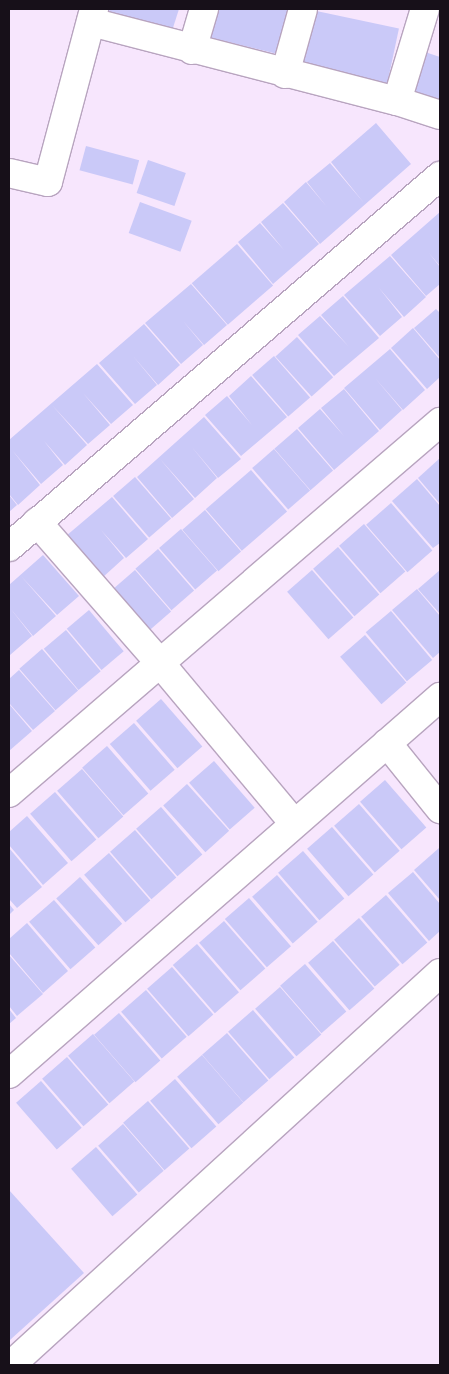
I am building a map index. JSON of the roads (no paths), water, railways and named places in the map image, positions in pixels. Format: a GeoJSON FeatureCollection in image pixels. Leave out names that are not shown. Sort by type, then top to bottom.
{"type":"FeatureCollection","features":[{"type":"Feature","properties":{"kind":"street"},"geometry":{"type":"LineString","coordinates":[[192,50],[204,9]]}},
{"type":"Feature","properties":{"kind":"street"},"geometry":{"type":"LineString","coordinates":[[285,74],[303,9]]}},
{"type":"Feature","properties":{"kind":"street"},"geometry":{"type":"LineString","coordinates":[[397,101],[426,9]]}},
{"type":"Feature","properties":{"kind":"street"},"geometry":{"type":"LineString","coordinates":[[9,173],[48,182],[92,15],[192,50],[397,101],[440,115]]}},
{"type":"Feature","properties":{"kind":"street"},"geometry":{"type":"LineString","coordinates":[[9,547],[440,176]]}},
{"type":"Feature","properties":{"kind":"street"},"geometry":{"type":"LineString","coordinates":[[9,793],[440,422]]}},
{"type":"Feature","properties":{"kind":"street"},"geometry":{"type":"LineString","coordinates":[[37,522],[160,662],[294,823]]}},
{"type":"Feature","properties":{"kind":"street"},"geometry":{"type":"LineString","coordinates":[[9,1074],[440,696]]}},
{"type":"Feature","properties":{"kind":"street"},"geometry":{"type":"LineString","coordinates":[[387,743],[440,809]]}},
{"type":"Feature","properties":{"kind":"street"},"geometry":{"type":"LineString","coordinates":[[10,1365],[440,973]]}}]}
